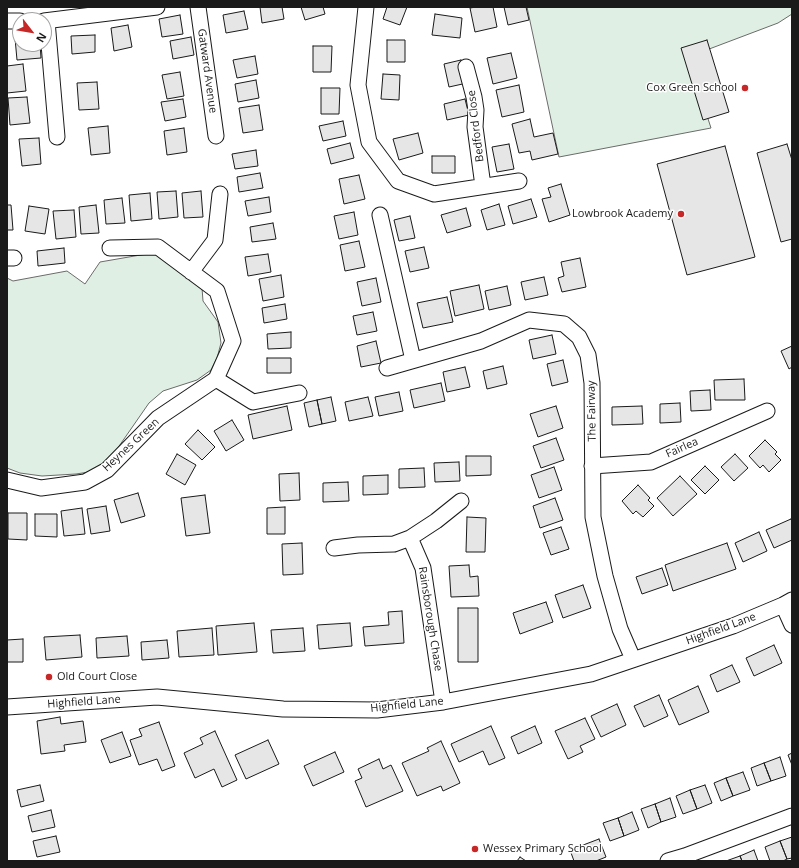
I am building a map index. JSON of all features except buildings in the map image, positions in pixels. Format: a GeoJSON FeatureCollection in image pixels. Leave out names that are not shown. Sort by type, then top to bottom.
{"type":"FeatureCollection","features":[{"type":"Feature","properties":{"kind":"street"},"geometry":{"type":"LineString","coordinates":[[52,20],[157,7]]}},
{"type":"Feature","properties":{"kind":"street","name":"Gatward Avenue"},"geometry":{"type":"LineString","coordinates":[[198,7],[216,136]]}},
{"type":"Feature","properties":{"kind":"street"},"geometry":{"type":"LineString","coordinates":[[366,7],[358,86],[369,142],[398,181],[434,194],[519,181]]}},
{"type":"Feature","properties":{"kind":"street"},"geometry":{"type":"LineString","coordinates":[[48,52],[57,137]]}},
{"type":"Feature","properties":{"kind":"street","name":"Bedford Close"},"geometry":{"type":"LineString","coordinates":[[466,67],[476,110],[475,127],[483,186]]}},
{"type":"Feature","properties":{"kind":"street"},"geometry":{"type":"LineString","coordinates":[[191,272],[215,240],[220,194]]}},
{"type":"Feature","properties":{"kind":"street"},"geometry":{"type":"LineString","coordinates":[[380,215],[413,360]]}},
{"type":"Feature","properties":{"kind":"street"},"geometry":{"type":"LineString","coordinates":[[110,248],[158,247],[217,291],[233,341],[216,379],[253,402],[299,393]]}},
{"type":"Feature","properties":{"kind":"street","name":"The Fairway"},"geometry":{"type":"LineString","coordinates":[[387,368],[481,342],[530,320],[564,324],[579,337],[588,355],[592,383],[592,466],[594,517],[605,576],[620,629],[633,659]]}},
{"type":"Feature","properties":{"kind":"street","name":"Heynes Green"},"geometry":{"type":"LineString","coordinates":[[7,480],[41,488],[85,482],[107,470],[158,418],[216,379]]}},
{"type":"Feature","properties":{"kind":"street","name":"Fairlea"},"geometry":{"type":"LineString","coordinates":[[592,466],[651,462],[767,411]]}},
{"type":"Feature","properties":{"kind":"street"},"geometry":{"type":"LineString","coordinates":[[334,548],[358,545],[394,544],[410,538],[436,521],[461,501]]}},
{"type":"Feature","properties":{"kind":"street","name":"Rainsborough Chase"},"geometry":{"type":"LineString","coordinates":[[410,538],[423,568],[443,702]]}},
{"type":"Feature","properties":{"kind":"street"},"geometry":{"type":"LineString","coordinates":[[787,602],[792,625]]}},
{"type":"Feature","properties":{"kind":"street","name":"Highfield Lane"},"geometry":{"type":"LineString","coordinates":[[7,707],[157,697],[283,709],[377,710],[443,702],[591,674],[733,626],[787,602]]}},
{"type":"Feature","properties":{"kind":"street"},"geometry":{"type":"LineString","coordinates":[[668,861],[792,816]]}},
{"type":"Feature","properties":{"kind":"green space"},"geometry":{"type":"Polygon","coordinates":[[[527,7],[792,7],[792,14],[778,23],[688,57],[711,128],[559,157],[527,7]]]}},
{"type":"Feature","properties":{"kind":"green space"},"geometry":{"type":"Polygon","coordinates":[[[152,253],[169,262],[202,288],[203,301],[218,322],[221,343],[217,358],[211,370],[197,380],[163,391],[149,403],[108,462],[95,471],[76,474],[42,476],[20,473],[7,468],[7,278],[13,281],[67,271],[85,284],[100,262],[152,253]]]}},
{"type":"Feature","properties":{"kind":"place","name":"Cox Green School"},"geometry":{"type":"Point","coordinates":[745,88]}},
{"type":"Feature","properties":{"kind":"place","name":"Lowbrook Academy"},"geometry":{"type":"Point","coordinates":[681,214]}},
{"type":"Feature","properties":{"kind":"place","name":"Old Court Close"},"geometry":{"type":"Point","coordinates":[49,677]}},
{"type":"Feature","properties":{"kind":"place","name":"Wessex Primary School"},"geometry":{"type":"Point","coordinates":[475,849]}}]}
